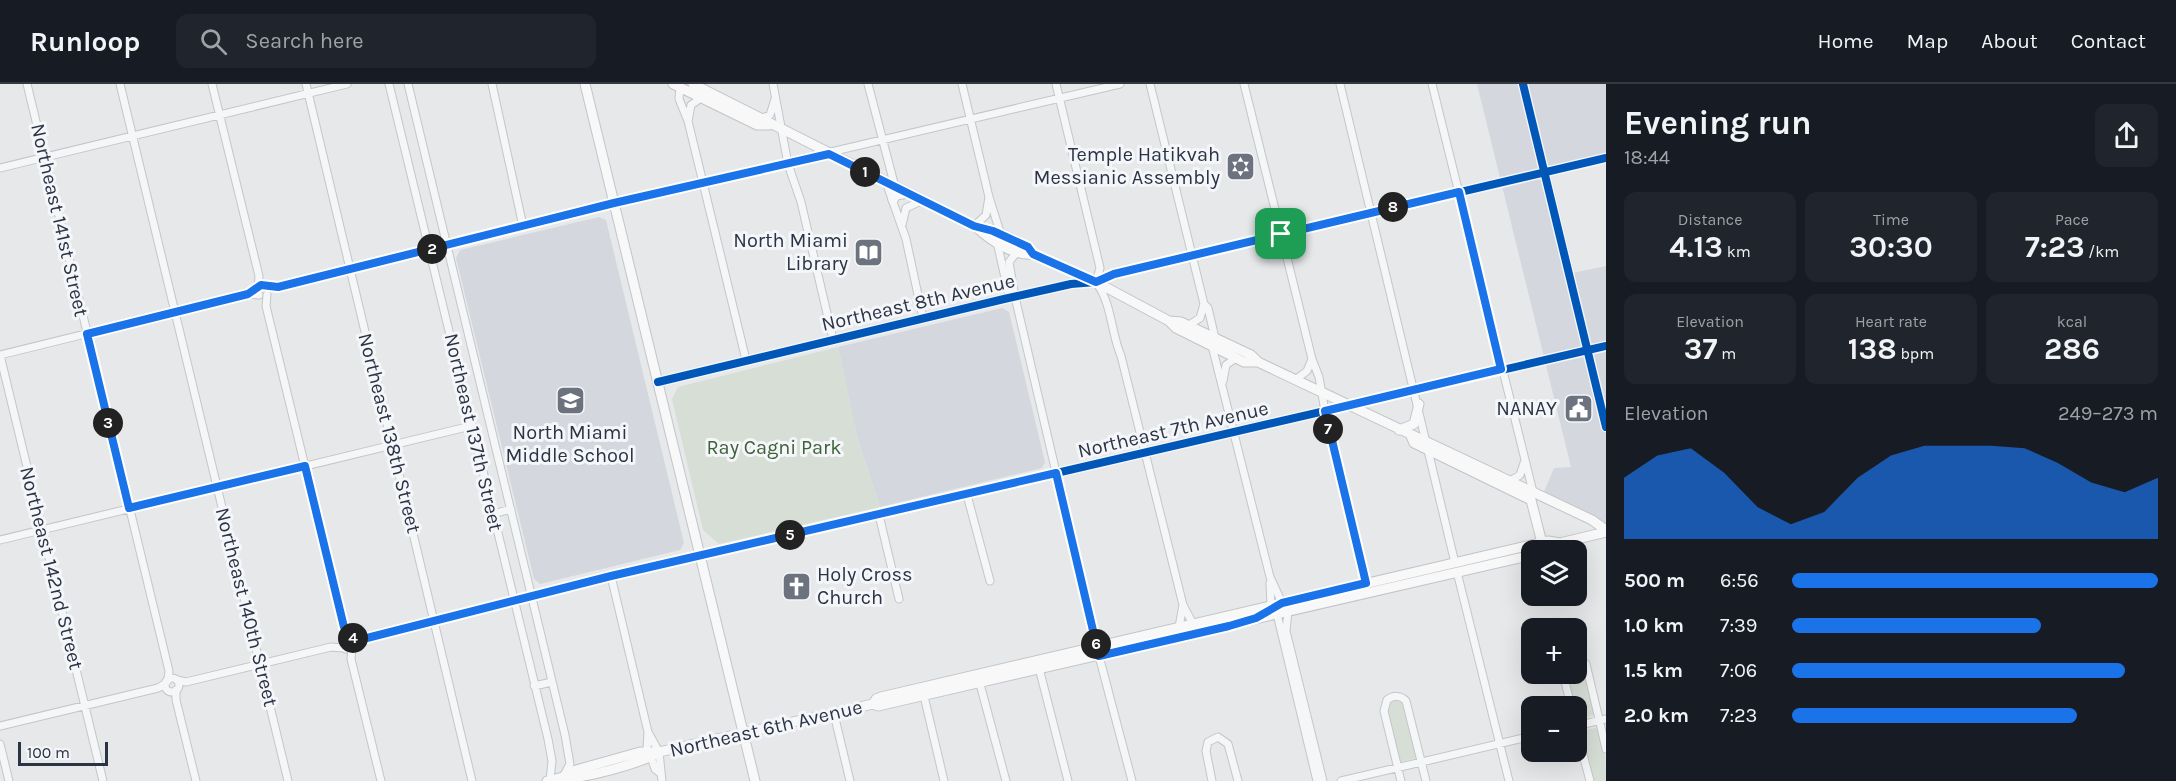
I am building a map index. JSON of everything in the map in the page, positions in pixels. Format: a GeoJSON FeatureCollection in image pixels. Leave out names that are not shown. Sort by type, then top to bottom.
{"type":"FeatureCollection","features":[{"type":"Feature","properties":{"kind":"main road"},"geometry":{"type":"LineString","coordinates":[[585,84],[755,781]]}},
{"type":"Feature","properties":{"kind":"main road"},"geometry":{"type":"LineString","coordinates":[[693,84],[782,131],[974,226],[999,238],[1028,247],[1033,254]]}},
{"type":"Feature","properties":{"kind":"main road"},"geometry":{"type":"LineString","coordinates":[[1523,84],[1606,427]]}},
{"type":"Feature","properties":{"kind":"main road"},"geometry":{"type":"LineString","coordinates":[[676,86],[757,125],[766,121]]}},
{"type":"Feature","properties":{"kind":"main road"},"geometry":{"type":"LineString","coordinates":[[893,200],[896,195],[908,193]]}},
{"type":"Feature","properties":{"kind":"main road"},"geometry":{"type":"LineString","coordinates":[[999,238],[1017,252],[1033,254],[1096,282],[1169,321],[1176,328],[1251,355],[1258,362],[1411,436],[1414,443],[1429,446],[1510,481],[1532,497],[1541,540]]}},
{"type":"Feature","properties":{"kind":"main road"},"geometry":{"type":"LineString","coordinates":[[1169,321],[1178,320],[1189,325],[1244,362],[1258,362]]}},
{"type":"Feature","properties":{"kind":"main road"},"geometry":{"type":"LineString","coordinates":[[1399,430],[1414,424],[1419,404]]}},
{"type":"Feature","properties":{"kind":"main road"},"geometry":{"type":"LineString","coordinates":[[1429,446],[1606,531]]}},
{"type":"Feature","properties":{"kind":"main road","name":"Northeast 6th Avenue"},"geometry":{"type":"LineString","coordinates":[[1573,540],[1606,531]]}},
{"type":"Feature","properties":{"kind":"main road"},"geometry":{"type":"LineString","coordinates":[[1595,535],[1606,538]]}},
{"type":"Feature","properties":{"kind":"main road","name":"Northeast 6th Avenue"},"geometry":{"type":"LineString","coordinates":[[549,781],[567,779],[569,772],[653,753],[873,704],[878,706],[980,684],[1179,627],[1274,610],[1456,567],[1521,549]]}},
{"type":"Feature","properties":{"kind":"main road","name":"Northeast 6th Avenue"},"geometry":{"type":"LineString","coordinates":[[1285,607],[1298,599],[1440,575],[1456,567],[1521,557]]}},
{"type":"Feature","properties":{"kind":"main road"},"geometry":{"type":"LineString","coordinates":[[1274,610],[1298,599]]}},
{"type":"Feature","properties":{"kind":"main road"},"geometry":{"type":"LineString","coordinates":[[1256,618],[1285,607]]}},
{"type":"Feature","properties":{"kind":"main road","name":"Northeast 6th Avenue"},"geometry":{"type":"LineString","coordinates":[[873,704],[876,698],[1256,618],[1274,610]]}},
{"type":"Feature","properties":{"kind":"main road"},"geometry":{"type":"LineString","coordinates":[[924,696],[937,684]]}},
{"type":"Feature","properties":{"kind":"street","name":"Northeast 141st Street"},"geometry":{"type":"LineString","coordinates":[[27,84],[196,781]]}},
{"type":"Feature","properties":{"kind":"street","name":"Northeast 140th Street"},"geometry":{"type":"LineString","coordinates":[[120,84],[177,312],[288,781]]}},
{"type":"Feature","properties":{"kind":"street"},"geometry":{"type":"LineString","coordinates":[[212,84],[381,781]]}},
{"type":"Feature","properties":{"kind":"street","name":"Northeast 138th Street"},"geometry":{"type":"LineString","coordinates":[[306,84],[474,779]]}},
{"type":"Feature","properties":{"kind":"street"},"geometry":{"type":"LineString","coordinates":[[0,168],[347,84]]}},
{"type":"Feature","properties":{"kind":"street","name":"Northeast 137th Street"},"geometry":{"type":"LineString","coordinates":[[389,84],[431,249],[552,761],[549,781]]}},
{"type":"Feature","properties":{"kind":"street","name":"Northeast 137th Street"},"geometry":{"type":"LineString","coordinates":[[408,84],[552,682],[570,764],[567,779]]}},
{"type":"Feature","properties":{"kind":"street"},"geometry":{"type":"LineString","coordinates":[[492,84],[524,226]]}},
{"type":"Feature","properties":{"kind":"street"},"geometry":{"type":"LineString","coordinates":[[773,84],[788,164],[801,202],[833,339]]}},
{"type":"Feature","properties":{"kind":"street"},"geometry":{"type":"LineString","coordinates":[[868,84],[895,187]]}},
{"type":"Feature","properties":{"kind":"street"},"geometry":{"type":"LineString","coordinates":[[962,84],[999,238],[1008,291],[1015,297]]}},
{"type":"Feature","properties":{"kind":"street"},"geometry":{"type":"LineString","coordinates":[[1056,84],[1100,268],[1096,282],[1106,301],[1183,605],[1193,624]]}},
{"type":"Feature","properties":{"kind":"street"},"geometry":{"type":"LineString","coordinates":[[0,355],[614,203],[971,121],[1120,84]]}},
{"type":"Feature","properties":{"kind":"street"},"geometry":{"type":"LineString","coordinates":[[1150,84],[1204,304],[1208,308],[1270,577],[1274,610],[1317,781]]}},
{"type":"Feature","properties":{"kind":"street"},"geometry":{"type":"LineString","coordinates":[[1244,84],[1312,359],[1316,365],[1367,588]]}},
{"type":"Feature","properties":{"kind":"street"},"geometry":{"type":"LineString","coordinates":[[1340,84],[1509,781]]}},
{"type":"Feature","properties":{"kind":"street"},"geometry":{"type":"LineString","coordinates":[[1432,84],[1532,497]]}},
{"type":"Feature","properties":{"kind":"street"},"geometry":{"type":"LineString","coordinates":[[676,86],[688,122],[746,360]]}},
{"type":"Feature","properties":{"kind":"street"},"geometry":{"type":"LineString","coordinates":[[766,121],[776,94]]}},
{"type":"Feature","properties":{"kind":"street"},"geometry":{"type":"LineString","coordinates":[[688,122],[691,105],[701,98]]}},
{"type":"Feature","properties":{"kind":"street","name":"Northeast 8th Avenue"},"geometry":{"type":"LineString","coordinates":[[658,382],[1071,284],[1096,282],[1114,274],[1192,255],[1606,158]]}},
{"type":"Feature","properties":{"kind":"street"},"geometry":{"type":"LineString","coordinates":[[886,182],[902,227],[923,318]]}},
{"type":"Feature","properties":{"kind":"street"},"geometry":{"type":"LineString","coordinates":[[974,226],[986,215],[989,197]]}},
{"type":"Feature","properties":{"kind":"street"},"geometry":{"type":"LineString","coordinates":[[902,227],[906,208],[923,201]]}},
{"type":"Feature","properties":{"kind":"street"},"geometry":{"type":"LineString","coordinates":[[1017,252],[1009,262],[1015,297],[1098,651],[1132,781]]}},
{"type":"Feature","properties":{"kind":"street"},"geometry":{"type":"LineString","coordinates":[[1189,325],[1200,318],[1204,304]]}},
{"type":"Feature","properties":{"kind":"street"},"geometry":{"type":"LineString","coordinates":[[448,323],[464,319]]}},
{"type":"Feature","properties":{"kind":"street","name":"Northeast 7th Avenue"},"geometry":{"type":"LineString","coordinates":[[172,685],[435,622],[611,576],[1606,346]]}},
{"type":"Feature","properties":{"kind":"street","name":"Northeast 142nd Street"},"geometry":{"type":"LineString","coordinates":[[0,355],[103,781]]}},
{"type":"Feature","properties":{"kind":"street"},"geometry":{"type":"LineString","coordinates":[[1223,381],[1226,365],[1236,358]]}},
{"type":"Feature","properties":{"kind":"street"},"geometry":{"type":"LineString","coordinates":[[1295,380],[1307,371],[1312,359]]}},
{"type":"Feature","properties":{"kind":"street"},"geometry":{"type":"LineString","coordinates":[[0,540],[471,426]]}},
{"type":"Feature","properties":{"kind":"street"},"geometry":{"type":"LineString","coordinates":[[1510,481],[1520,474],[1524,463]]}},
{"type":"Feature","properties":{"kind":"street"},"geometry":{"type":"LineString","coordinates":[[968,495],[990,581]]}},
{"type":"Feature","properties":{"kind":"street"},"geometry":{"type":"LineString","coordinates":[[493,514],[511,509]]}},
{"type":"Feature","properties":{"kind":"street"},"geometry":{"type":"LineString","coordinates":[[879,515],[899,599]]}},
{"type":"Feature","properties":{"kind":"street"},"geometry":{"type":"LineString","coordinates":[[611,576],[653,753],[662,781]]}},
{"type":"Feature","properties":{"kind":"street"},"geometry":{"type":"LineString","coordinates":[[1270,577],[1285,607],[1286,631],[1323,781]]}},
{"type":"Feature","properties":{"kind":"street"},"geometry":{"type":"LineString","coordinates":[[1179,627],[1183,605]]}},
{"type":"Feature","properties":{"kind":"street"},"geometry":{"type":"LineString","coordinates":[[1587,667],[1603,720],[1606,749]]}},
{"type":"Feature","properties":{"kind":"street"},"geometry":{"type":"LineString","coordinates":[[1039,668],[1068,781]]}},
{"type":"Feature","properties":{"kind":"street"},"geometry":{"type":"LineString","coordinates":[[534,686],[552,682]]}},
{"type":"Feature","properties":{"kind":"street"},"geometry":{"type":"LineString","coordinates":[[980,684],[1006,781]]}},
{"type":"Feature","properties":{"kind":"street"},"geometry":{"type":"LineString","coordinates":[[0,726],[172,685]]}},
{"type":"Feature","properties":{"kind":"street"},"geometry":{"type":"LineString","coordinates":[[924,696],[945,781]]}},
{"type":"Feature","properties":{"kind":"street"},"geometry":{"type":"LineString","coordinates":[[1401,781],[1384,707],[1387,700],[1394,696],[1406,701],[1426,781]]}},
{"type":"Feature","properties":{"kind":"street"},"geometry":{"type":"LineString","coordinates":[[834,714],[850,781]]}},
{"type":"Feature","properties":{"kind":"street"},"geometry":{"type":"LineString","coordinates":[[1587,724],[1603,720]]}},
{"type":"Feature","properties":{"kind":"street"},"geometry":{"type":"LineString","coordinates":[[648,732],[653,753]]}},
{"type":"Feature","properties":{"kind":"street"},"geometry":{"type":"LineString","coordinates":[[1212,781],[1206,747],[1210,740],[1218,737],[1228,744],[1238,781]]}},
{"type":"Feature","properties":{"kind":"street"},"geometry":{"type":"LineString","coordinates":[[1341,781],[1521,738]]}},
{"type":"Feature","properties":{"kind":"street"},"geometry":{"type":"LineString","coordinates":[[0,744],[9,781]]}},
{"type":"Feature","properties":{"kind":"street"},"geometry":{"type":"LineString","coordinates":[[1585,762],[1590,781]]}},
{"type":"Feature","properties":{"kind":"shaded area"},"geometry":{"type":"Polygon","coordinates":[[[1477,84],[1606,84],[1606,156],[1542,171],[1568,274],[1606,266],[1606,529],[1543,494],[1554,468],[1571,467],[1477,84]]]}},
{"type":"Feature","properties":{"kind":"shaded area","name":"North Miami Middle School"},"geometry":{"type":"Polygon","coordinates":[[[599,217],[606,220],[684,543],[680,550],[540,584],[534,579],[456,258],[460,250],[599,217]]]}},
{"type":"Feature","properties":{"kind":"shaded area"},"geometry":{"type":"Polygon","coordinates":[[[1002,308],[1009,312],[1045,462],[1042,468],[880,507],[857,437],[838,347],[1002,308]]]}},
{"type":"Feature","properties":{"kind":"green space","name":"Ray Cagni Park"},"geometry":{"type":"Polygon","coordinates":[[[838,347],[857,437],[880,507],[719,544],[703,530],[672,399],[678,387],[838,347]]]}},
{"type":"Feature","properties":{"kind":"green space"},"geometry":{"type":"Polygon","coordinates":[[[1587,679],[1595,714],[1587,717],[1587,696],[1572,696],[1568,684],[1587,684],[1587,679]]]}},
{"type":"Feature","properties":{"kind":"green space"},"geometry":{"type":"Polygon","coordinates":[[[1400,699],[1404,703],[1417,758],[1400,762],[1387,716],[1389,701],[1400,699]]]}},
{"type":"Feature","properties":{"kind":"green space"},"geometry":{"type":"Polygon","coordinates":[[[1596,728],[1604,746],[1606,781],[1592,781],[1587,760],[1587,729],[1596,728]]]}},
{"type":"Feature","properties":{"kind":"cycle path"},"geometry":{"type":"LineString","coordinates":[[1523,84],[1606,427]]}},
{"type":"Feature","properties":{"kind":"cycle path"},"geometry":{"type":"LineString","coordinates":[[658,382],[1004,299],[1071,284],[1096,282],[1114,274],[1166,261],[1606,158]]}},
{"type":"Feature","properties":{"kind":"cycle path"},"geometry":{"type":"LineString","coordinates":[[353,646],[363,639],[611,576],[1606,346]]}},
{"type":"Feature","properties":{"kind":"place","name":"Temple Hatikvah Messianic Assembly"},"geometry":{"type":"Point","coordinates":[1241,166]}},
{"type":"Feature","properties":{"kind":"place","name":"North Miami Library"},"geometry":{"type":"Point","coordinates":[869,252]}},
{"type":"Feature","properties":{"kind":"place","name":"North Miami Middle School"},"geometry":{"type":"Point","coordinates":[570,401]}},
{"type":"Feature","properties":{"kind":"place","name":"NANAY"},"geometry":{"type":"Point","coordinates":[1578,408]}},
{"type":"Feature","properties":{"kind":"place","name":"Holy Cross Church"},"geometry":{"type":"Point","coordinates":[796,586]}},
{"type":"Feature","properties":{"kind":"route"},"geometry":{"type":"LineString","coordinates":[[829,154],[974,226],[993,231],[1028,247],[1033,254],[1072,274],[1096,282],[1114,274],[1281,234],[1459,192],[1501,369],[1325,411],[1366,583],[1282,603],[1256,618],[1229,626],[1099,656],[1056,473],[611,576],[363,639],[351,637],[348,636],[344,627],[305,466],[129,508],[87,334],[248,294],[264,284],[278,287],[614,203],[829,154]]}}]}
